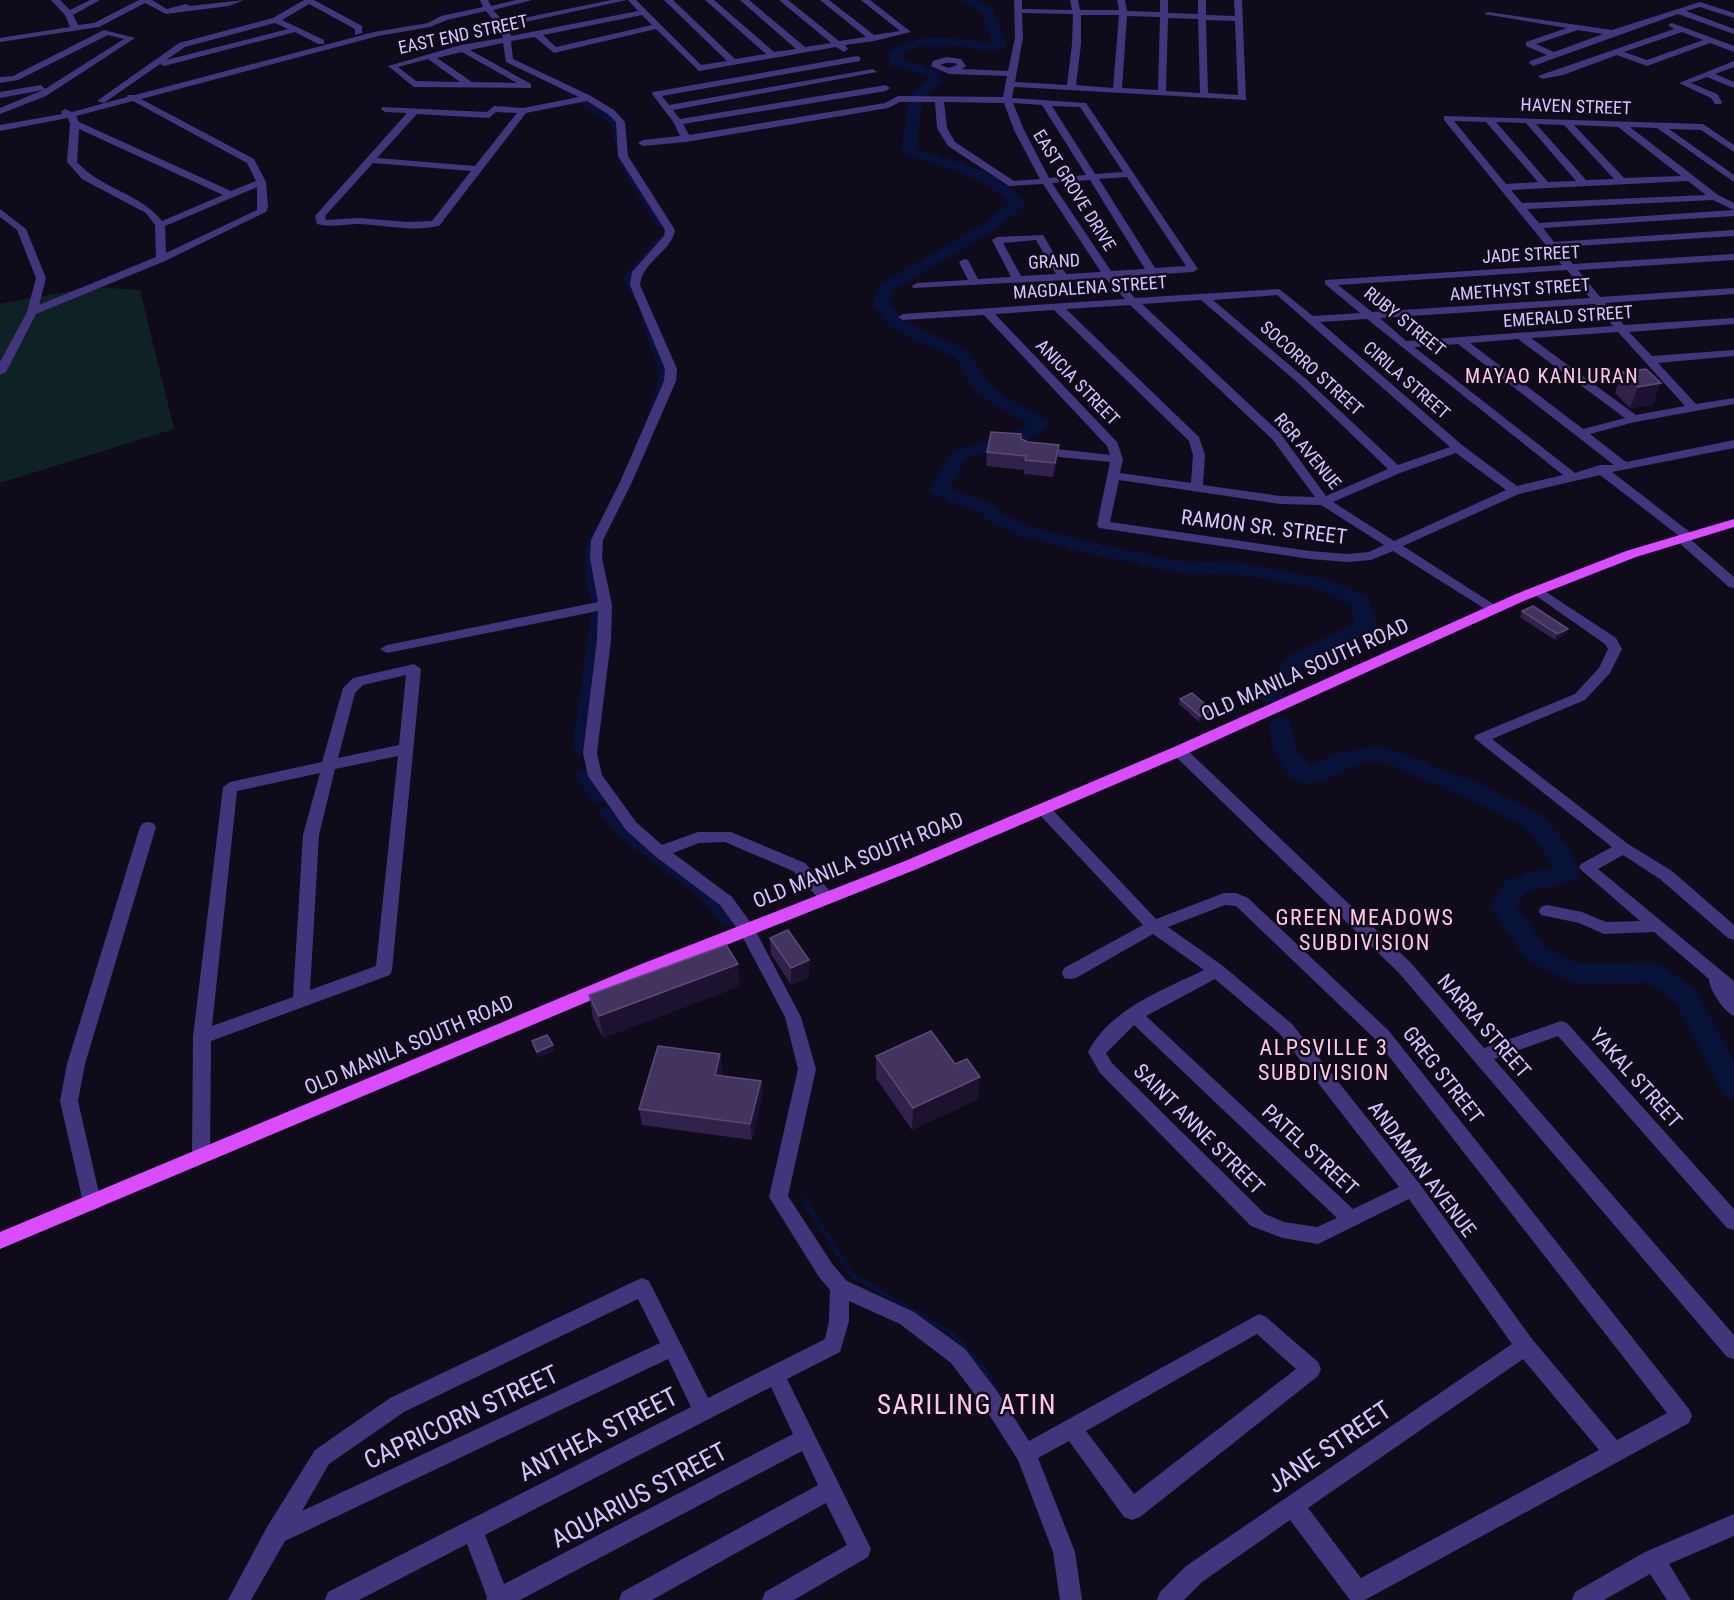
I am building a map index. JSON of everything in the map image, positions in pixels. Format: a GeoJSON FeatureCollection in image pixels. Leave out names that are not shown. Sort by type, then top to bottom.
{"type":"FeatureCollection","features":[{"type":"Feature","properties":{"kind":"main road","name":"OLD MANILA SOUTH ROAD"},"geometry":{"type":"LineString","coordinates":[[0,1241],[201,1155],[827,897],[911,865],[1179,752],[1537,590],[1606,562],[1734,523]]}},
{"type":"Feature","properties":{"kind":"street"},"geometry":{"type":"LineString","coordinates":[[55,0],[69,14],[75,28]]}},
{"type":"Feature","properties":{"kind":"street"},"geometry":{"type":"LineString","coordinates":[[69,14],[96,0]]}},
{"type":"Feature","properties":{"kind":"street"},"geometry":{"type":"LineString","coordinates":[[0,40],[96,25],[145,0],[166,12],[229,4],[240,0]]}},
{"type":"Feature","properties":{"kind":"street"},"geometry":{"type":"LineString","coordinates":[[177,10],[196,0]]}},
{"type":"Feature","properties":{"kind":"street"},"geometry":{"type":"LineString","coordinates":[[0,122],[70,117],[101,101],[182,45],[276,20],[308,0],[358,28],[358,33]]}},
{"type":"Feature","properties":{"kind":"street"},"geometry":{"type":"LineString","coordinates":[[101,101],[130,97],[377,34],[430,25],[485,4],[528,0]]}},
{"type":"Feature","properties":{"kind":"street"},"geometry":{"type":"LineString","coordinates":[[502,25],[623,0]]}},
{"type":"Feature","properties":{"kind":"street"},"geometry":{"type":"LineString","coordinates":[[632,0],[699,68],[907,32],[865,0]]}},
{"type":"Feature","properties":{"kind":"street"},"geometry":{"type":"LineString","coordinates":[[668,0],[734,63]]}},
{"type":"Feature","properties":{"kind":"street"},"geometry":{"type":"LineString","coordinates":[[710,0],[773,56]]}},
{"type":"Feature","properties":{"kind":"street"},"geometry":{"type":"LineString","coordinates":[[744,0],[804,51]]}},
{"type":"Feature","properties":{"kind":"street"},"geometry":{"type":"LineString","coordinates":[[783,0],[873,72],[898,99]]}},
{"type":"Feature","properties":{"kind":"street"},"geometry":{"type":"LineString","coordinates":[[824,0],[874,39]]}},
{"type":"Feature","properties":{"kind":"street","name":"EAST GROVE DRIVE"},"geometry":{"type":"LineString","coordinates":[[1018,0],[1019,37],[1007,100],[1019,130],[1046,181],[1118,287]]}},
{"type":"Feature","properties":{"kind":"street"},"geometry":{"type":"LineString","coordinates":[[1071,88],[1077,12],[1074,0]]}},
{"type":"Feature","properties":{"kind":"street"},"geometry":{"type":"LineString","coordinates":[[1117,90],[1123,13],[1121,0]]}},
{"type":"Feature","properties":{"kind":"street"},"geometry":{"type":"LineString","coordinates":[[1162,93],[1164,0]]}},
{"type":"Feature","properties":{"kind":"street"},"geometry":{"type":"LineString","coordinates":[[1202,0],[1204,95]]}},
{"type":"Feature","properties":{"kind":"street"},"geometry":{"type":"LineString","coordinates":[[949,71],[1071,88],[1243,98],[1238,0]]}},
{"type":"Feature","properties":{"kind":"street"},"geometry":{"type":"LineString","coordinates":[[485,4],[502,25],[508,41],[506,51],[509,60],[588,98],[611,112],[620,122],[623,156],[670,230],[669,237],[636,274],[635,285],[671,369],[670,381],[597,540],[596,558],[605,605],[604,640],[591,734],[590,753],[595,776],[631,826],[660,852],[726,901],[747,930],[793,1017],[807,1069],[778,1197],[826,1271],[840,1287],[907,1318],[958,1356],[990,1398],[1026,1454],[1064,1552],[1071,1600]]}},
{"type":"Feature","properties":{"kind":"street"},"geometry":{"type":"LineString","coordinates":[[1560,73],[1533,63],[1612,33],[1700,4],[1734,16]]}},
{"type":"Feature","properties":{"kind":"street"},"geometry":{"type":"LineString","coordinates":[[1020,11],[1239,19]]}},
{"type":"Feature","properties":{"kind":"street"},"geometry":{"type":"LineString","coordinates":[[1678,11],[1734,32]]}},
{"type":"Feature","properties":{"kind":"street","name":"EAST END STREET"},"geometry":{"type":"LineString","coordinates":[[461,48],[528,86],[414,84],[392,66],[461,48],[508,41],[644,12]]}},
{"type":"Feature","properties":{"kind":"street"},"geometry":{"type":"LineString","coordinates":[[1488,14],[1612,33]]}},
{"type":"Feature","properties":{"kind":"street"},"geometry":{"type":"LineString","coordinates":[[1655,19],[1734,49]]}},
{"type":"Feature","properties":{"kind":"street"},"geometry":{"type":"LineString","coordinates":[[276,20],[321,42]]}},
{"type":"Feature","properties":{"kind":"street"},"geometry":{"type":"LineString","coordinates":[[1521,27],[1539,21]]}},
{"type":"Feature","properties":{"kind":"street"},"geometry":{"type":"LineString","coordinates":[[538,35],[554,50],[659,26]]}},
{"type":"Feature","properties":{"kind":"street"},"geometry":{"type":"LineString","coordinates":[[1554,55],[1529,44],[1578,27]]}},
{"type":"Feature","properties":{"kind":"street"},"geometry":{"type":"LineString","coordinates":[[1542,76],[1560,73],[1681,29]]}},
{"type":"Feature","properties":{"kind":"street"},"geometry":{"type":"LineString","coordinates":[[153,66],[295,30]]}},
{"type":"Feature","properties":{"kind":"street"},"geometry":{"type":"LineString","coordinates":[[0,80],[15,78],[107,32],[131,38],[43,94],[0,111]]}},
{"type":"Feature","properties":{"kind":"street"},"geometry":{"type":"LineString","coordinates":[[0,128],[70,117],[130,97],[321,42],[358,33],[377,34]]}},
{"type":"Feature","properties":{"kind":"street"},"geometry":{"type":"LineString","coordinates":[[1618,52],[1647,63],[1710,40]]}},
{"type":"Feature","properties":{"kind":"street"},"geometry":{"type":"LineString","coordinates":[[429,56],[470,85]]}},
{"type":"Feature","properties":{"kind":"street"},"geometry":{"type":"LineString","coordinates":[[686,139],[678,122],[656,94],[857,59]]}},
{"type":"Feature","properties":{"kind":"street"},"geometry":{"type":"LineString","coordinates":[[1718,102],[1714,96],[1683,83],[1733,65]]}},
{"type":"Feature","properties":{"kind":"street"},"geometry":{"type":"LineString","coordinates":[[667,108],[873,72]]}},
{"type":"Feature","properties":{"kind":"street"},"geometry":{"type":"LineString","coordinates":[[1707,74],[1734,85]]}},
{"type":"Feature","properties":{"kind":"street"},"geometry":{"type":"LineString","coordinates":[[15,78],[54,87]]}},
{"type":"Feature","properties":{"kind":"street"},"geometry":{"type":"LineString","coordinates":[[0,95],[54,87]]}},
{"type":"Feature","properties":{"kind":"street"},"geometry":{"type":"LineString","coordinates":[[678,122],[886,88]]}},
{"type":"Feature","properties":{"kind":"street"},"geometry":{"type":"LineString","coordinates":[[32,312],[161,260],[261,212],[263,207],[261,182],[251,161],[130,97]]}},
{"type":"Feature","properties":{"kind":"street"},"geometry":{"type":"LineString","coordinates":[[385,109],[489,116],[494,109],[523,111],[588,98]]}},
{"type":"Feature","properties":{"kind":"street"},"geometry":{"type":"LineString","coordinates":[[643,143],[686,139],[888,105],[898,99],[1045,102],[1083,105],[1128,174],[1012,184],[951,144],[942,128],[939,101]]}},
{"type":"Feature","properties":{"kind":"street","name":"MAGDALENA STREET"},"geometry":{"type":"LineString","coordinates":[[1045,102],[1152,271]]}},
{"type":"Feature","properties":{"kind":"street"},"geometry":{"type":"LineString","coordinates":[[415,110],[320,216],[321,222],[327,225],[351,221],[380,225],[435,224],[523,111]]}},
{"type":"Feature","properties":{"kind":"street"},"geometry":{"type":"LineString","coordinates":[[70,117],[230,194]]}},
{"type":"Feature","properties":{"kind":"street"},"geometry":{"type":"LineString","coordinates":[[70,117],[72,162],[85,177],[142,206],[160,225],[161,260]]}},
{"type":"Feature","properties":{"kind":"street","name":"HAVEN STREET"},"geometry":{"type":"LineString","coordinates":[[1504,187],[1447,118],[1703,127],[1734,149]]}},
{"type":"Feature","properties":{"kind":"street"},"geometry":{"type":"LineString","coordinates":[[1489,120],[1545,185]]}},
{"type":"Feature","properties":{"kind":"street"},"geometry":{"type":"LineString","coordinates":[[1529,121],[1583,183]]}},
{"type":"Feature","properties":{"kind":"street"},"geometry":{"type":"LineString","coordinates":[[1566,122],[1621,181]]}},
{"type":"Feature","properties":{"kind":"street"},"geometry":{"type":"LineString","coordinates":[[1620,124],[1715,197],[1734,207]]}},
{"type":"Feature","properties":{"kind":"street"},"geometry":{"type":"LineString","coordinates":[[1660,126],[1734,179]]}},
{"type":"Feature","properties":{"kind":"street"},"geometry":{"type":"LineString","coordinates":[[372,160],[479,169]]}},
{"type":"Feature","properties":{"kind":"street","name":"GRAND"},"geometry":{"type":"LineString","coordinates":[[917,286],[1193,269],[1128,174]]}},
{"type":"Feature","properties":{"kind":"street"},"geometry":{"type":"LineString","coordinates":[[1504,187],[1690,178]]}},
{"type":"Feature","properties":{"kind":"street"},"geometry":{"type":"LineString","coordinates":[[160,225],[261,182]]}},
{"type":"Feature","properties":{"kind":"street"},"geometry":{"type":"LineString","coordinates":[[1504,187],[1621,329],[1693,408]]}},
{"type":"Feature","properties":{"kind":"street"},"geometry":{"type":"LineString","coordinates":[[1519,206],[1715,197]]}},
{"type":"Feature","properties":{"kind":"street"},"geometry":{"type":"LineString","coordinates":[[0,212],[21,229],[41,278],[32,312],[0,372]]}},
{"type":"Feature","properties":{"kind":"street"},"geometry":{"type":"LineString","coordinates":[[1534,226],[1734,213]]}},
{"type":"Feature","properties":{"kind":"street"},"geometry":{"type":"LineString","coordinates":[[1550,245],[1734,233]]}},
{"type":"Feature","properties":{"kind":"street"},"geometry":{"type":"LineString","coordinates":[[1017,279],[997,240],[1039,237],[1063,277]]}},
{"type":"Feature","properties":{"kind":"street","name":"JADE STREET"},"geometry":{"type":"LineString","coordinates":[[1329,282],[1734,257]]}},
{"type":"Feature","properties":{"kind":"street"},"geometry":{"type":"LineString","coordinates":[[964,262],[975,283]]}},
{"type":"Feature","properties":{"kind":"street","name":"RUBY STREET"},"geometry":{"type":"LineString","coordinates":[[1329,282],[1572,476]]}},
{"type":"Feature","properties":{"kind":"street","name":"RGR AVENUE"},"geometry":{"type":"LineString","coordinates":[[1118,287],[1276,436],[1324,501],[1493,610]]}},
{"type":"Feature","properties":{"kind":"street","name":"AMETHYST STREET"},"geometry":{"type":"LineString","coordinates":[[1309,320],[1734,291]]}},
{"type":"Feature","properties":{"kind":"street","name":"MAGDALENA STREET"},"geometry":{"type":"LineString","coordinates":[[903,317],[1279,292]]}},
{"type":"Feature","properties":{"kind":"street","name":"CIRILA STREET"},"geometry":{"type":"LineString","coordinates":[[1279,292],[1458,448],[1515,491]]}},
{"type":"Feature","properties":{"kind":"street","name":"SOCORRO STREET"},"geometry":{"type":"LineString","coordinates":[[1202,296],[1302,381],[1396,470]]}},
{"type":"Feature","properties":{"kind":"street"},"geometry":{"type":"LineString","coordinates":[[1056,306],[1195,440],[1199,455],[1197,488]]}},
{"type":"Feature","properties":{"kind":"street","name":"ANICIA STREET"},"geometry":{"type":"LineString","coordinates":[[985,310],[1113,445],[1117,459],[1103,525]]}},
{"type":"Feature","properties":{"kind":"street","name":"EMERALD STREET"},"geometry":{"type":"LineString","coordinates":[[1404,344],[1734,321]]}},
{"type":"Feature","properties":{"kind":"street"},"geometry":{"type":"LineString","coordinates":[[1522,337],[1634,419]]}},
{"type":"Feature","properties":{"kind":"street"},"geometry":{"type":"LineString","coordinates":[[1460,340],[1622,465]]}},
{"type":"Feature","properties":{"kind":"street"},"geometry":{"type":"LineString","coordinates":[[1648,360],[1734,353]]}},
{"type":"Feature","properties":{"kind":"street"},"geometry":{"type":"LineString","coordinates":[[1582,433],[1634,419],[1734,401]]}},
{"type":"Feature","properties":{"kind":"street","name":"RAMON SR. STREET"},"geometry":{"type":"LineString","coordinates":[[1103,525],[1348,558],[1371,556],[1515,491],[1622,465],[1734,444]]}},
{"type":"Feature","properties":{"kind":"street"},"geometry":{"type":"LineString","coordinates":[[1114,476],[1280,500],[1324,501],[1396,470],[1458,448]]}},
{"type":"Feature","properties":{"kind":"street"},"geometry":{"type":"LineString","coordinates":[[1027,450],[1117,459]]}},
{"type":"Feature","properties":{"kind":"street"},"geometry":{"type":"LineString","coordinates":[[1600,470],[1684,537],[1734,584]]}},
{"type":"Feature","properties":{"kind":"street"},"geometry":{"type":"LineString","coordinates":[[1537,590],[1611,641],[1615,649],[1605,670],[1580,697],[1481,738],[1623,848],[1666,875],[1734,934]]}},
{"type":"Feature","properties":{"kind":"street"},"geometry":{"type":"LineString","coordinates":[[387,649],[605,605]]}},
{"type":"Feature","properties":{"kind":"street"},"geometry":{"type":"LineString","coordinates":[[202,1037],[301,1001],[384,970],[414,669],[357,681],[348,691],[311,835],[301,1001]]}},
{"type":"Feature","properties":{"kind":"street"},"geometry":{"type":"LineString","coordinates":[[201,1155],[202,1037],[230,787],[405,750]]}},
{"type":"Feature","properties":{"kind":"street","name":"NARRA STREET"},"geometry":{"type":"LineString","coordinates":[[1179,752],[1405,968],[1734,1350]]}},
{"type":"Feature","properties":{"kind":"street","name":"ANDAMAN AVENUE"},"geometry":{"type":"LineString","coordinates":[[1043,809],[1154,926],[1216,971],[1286,1029],[1412,1189],[1525,1346],[1615,1454]]}},
{"type":"Feature","properties":{"kind":"street"},"geometry":{"type":"LineString","coordinates":[[92,1202],[69,1101],[76,1064],[148,827]]}},
{"type":"Feature","properties":{"kind":"street"},"geometry":{"type":"LineString","coordinates":[[660,852],[698,838],[726,836],[799,867],[808,873],[827,897]]}},
{"type":"Feature","properties":{"kind":"street"},"geometry":{"type":"LineString","coordinates":[[1623,848],[1587,868],[1706,966],[1730,982]]}},
{"type":"Feature","properties":{"kind":"street","name":"GREG STREET"},"geometry":{"type":"LineString","coordinates":[[1070,973],[1154,926],[1224,900],[1236,899],[1242,902],[1383,1036],[1682,1416],[1615,1454]]}},
{"type":"Feature","properties":{"kind":"street"},"geometry":{"type":"LineString","coordinates":[[1547,912],[1582,918],[1604,928],[1658,926]]}},
{"type":"Feature","properties":{"kind":"street"},"geometry":{"type":"LineString","coordinates":[[1706,966],[1734,1009]]}},
{"type":"Feature","properties":{"kind":"street","name":"SAINT ANNE STREET"},"geometry":{"type":"LineString","coordinates":[[1216,971],[1133,1014],[1113,1031],[1097,1052],[1106,1068],[1258,1220],[1283,1230],[1318,1236],[1412,1189]]}},
{"type":"Feature","properties":{"kind":"street","name":"PATEL STREET"},"geometry":{"type":"LineString","coordinates":[[1133,1014],[1351,1219]]}},
{"type":"Feature","properties":{"kind":"street","name":"YAKAL STREET"},"geometry":{"type":"LineString","coordinates":[[1481,1056],[1561,1028],[1734,1222]]}},
{"type":"Feature","properties":{"kind":"street"},"geometry":{"type":"LineString","coordinates":[[239,1600],[322,1457],[397,1405],[642,1287],[670,1348],[704,1411]]}},
{"type":"Feature","properties":{"kind":"street","name":"ANTHEA STREET"},"geometry":{"type":"LineString","coordinates":[[336,1600],[833,1345],[839,1321],[840,1287]]}},
{"type":"Feature","properties":{"kind":"street"},"geometry":{"type":"LineString","coordinates":[[1026,1454],[1259,1323],[1311,1369],[1132,1509],[1072,1429]]}},
{"type":"Feature","properties":{"kind":"street","name":"JANE STREET"},"geometry":{"type":"LineString","coordinates":[[1168,1600],[1194,1574],[1525,1346]]}},
{"type":"Feature","properties":{"kind":"street","name":"CAPRICORN STREET"},"geometry":{"type":"LineString","coordinates":[[275,1535],[670,1348]]}},
{"type":"Feature","properties":{"kind":"street"},"geometry":{"type":"LineString","coordinates":[[773,1600],[860,1549],[775,1375]]}},
{"type":"Feature","properties":{"kind":"street","name":"AQUARIUS STREET"},"geometry":{"type":"LineString","coordinates":[[498,1600],[806,1438]]}},
{"type":"Feature","properties":{"kind":"street"},"geometry":{"type":"LineString","coordinates":[[1292,1505],[1358,1592],[1615,1454]]}},
{"type":"Feature","properties":{"kind":"street"},"geometry":{"type":"LineString","coordinates":[[630,1600],[831,1489]]}},
{"type":"Feature","properties":{"kind":"street"},"geometry":{"type":"LineString","coordinates":[[1583,1600],[1653,1560],[1734,1525]]}},
{"type":"Feature","properties":{"kind":"street"},"geometry":{"type":"LineString","coordinates":[[472,1529],[498,1600]]}},
{"type":"Feature","properties":{"kind":"street"},"geometry":{"type":"LineString","coordinates":[[1653,1560],[1680,1600]]}},
{"type":"Feature","properties":{"kind":"green space"},"geometry":{"type":"Polygon","coordinates":[[[93,287],[140,290],[174,429],[0,483],[0,304],[93,287]]]}},
{"type":"Feature","properties":{"kind":"building"},"geometry":{"type":"Polygon","coordinates":[[[1646,369],[1661,383],[1638,387],[1622,372],[1646,369]]]}},
{"type":"Feature","properties":{"kind":"building"},"geometry":{"type":"Polygon","coordinates":[[[991,432],[1021,434],[1021,439],[1028,442],[1059,445],[1055,463],[1025,460],[1026,456],[987,452],[991,432]]]}},
{"type":"Feature","properties":{"kind":"building"},"geometry":{"type":"Polygon","coordinates":[[[1533,606],[1568,629],[1557,634],[1522,611],[1533,606]]]}},
{"type":"Feature","properties":{"kind":"building"},"geometry":{"type":"Polygon","coordinates":[[[1192,693],[1212,710],[1200,716],[1180,699],[1192,693]]]}},
{"type":"Feature","properties":{"kind":"building"},"geometry":{"type":"Polygon","coordinates":[[[788,930],[809,960],[791,968],[770,938],[788,930]]]}},
{"type":"Feature","properties":{"kind":"building"},"geometry":{"type":"Polygon","coordinates":[[[726,945],[738,964],[599,1016],[589,995],[726,945]]]}},
{"type":"Feature","properties":{"kind":"building"},"geometry":{"type":"Polygon","coordinates":[[[931,1031],[955,1064],[967,1059],[980,1077],[913,1108],[876,1056],[931,1031]]]}},
{"type":"Feature","properties":{"kind":"building"},"geometry":{"type":"Polygon","coordinates":[[[547,1035],[553,1045],[537,1052],[532,1041],[547,1035]]]}},
{"type":"Feature","properties":{"kind":"building"},"geometry":{"type":"Polygon","coordinates":[[[658,1046],[720,1054],[715,1075],[761,1081],[750,1124],[639,1109],[658,1046]]]}},
{"type":"Feature","properties":{"kind":"waterway"},"geometry":{"type":"LineString","coordinates":[[967,0],[987,10],[1000,46],[995,48],[961,42],[914,43],[895,53],[895,62],[931,73],[936,81],[917,94],[908,151],[983,178],[1009,194],[1018,204],[989,227],[887,287],[881,304],[894,321],[916,334],[962,354],[977,381],[999,401],[1040,423],[1029,432],[959,455],[939,490],[988,509],[997,518],[1026,531],[1092,549],[1180,567],[1242,569],[1324,584],[1361,601],[1366,626],[1295,662],[1268,696]]}},
{"type":"Feature","properties":{"kind":"waterway"},"geometry":{"type":"LineString","coordinates":[[569,92],[614,122],[624,166],[660,224]]}},
{"type":"Feature","properties":{"kind":"waterway"},"geometry":{"type":"LineString","coordinates":[[638,299],[628,277],[665,236]]}},
{"type":"Feature","properties":{"kind":"waterway"},"geometry":{"type":"LineString","coordinates":[[646,320],[665,374],[651,417]]}},
{"type":"Feature","properties":{"kind":"waterway"},"geometry":{"type":"LineString","coordinates":[[597,603],[590,557],[598,529]]}},
{"type":"Feature","properties":{"kind":"waterway"},"geometry":{"type":"LineString","coordinates":[[579,751],[597,614]]}},
{"type":"Feature","properties":{"kind":"waterway"},"geometry":{"type":"LineString","coordinates":[[1280,724],[1283,746],[1295,765],[1305,775],[1318,772],[1346,759],[1379,753],[1473,790],[1534,822],[1559,852],[1567,873],[1516,886],[1503,906],[1537,955],[1576,974],[1654,973],[1686,996],[1734,1088]]}},
{"type":"Feature","properties":{"kind":"waterway"},"geometry":{"type":"LineString","coordinates":[[582,774],[598,800]]}},
{"type":"Feature","properties":{"kind":"waterway"},"geometry":{"type":"LineString","coordinates":[[605,811],[625,834],[704,892],[727,922]]}},
{"type":"Feature","properties":{"kind":"waterway"},"geometry":{"type":"LineString","coordinates":[[804,1200],[852,1275],[953,1334],[984,1369],[995,1389]]}},
{"type":"Feature","properties":{"kind":"district","name":"MAYAO KANLURAN"},"geometry":{"type":"Point","coordinates":[1552,376]}},
{"type":"Feature","properties":{"kind":"district","name":"GREEN MEADOWS SUBDIVISION"},"geometry":{"type":"Point","coordinates":[1365,930]}},
{"type":"Feature","properties":{"kind":"district","name":"ALPSVILLE 3 SUBDIVISION"},"geometry":{"type":"Point","coordinates":[1324,1060]}},
{"type":"Feature","properties":{"kind":"district","name":"SARILING ATIN"},"geometry":{"type":"Point","coordinates":[967,1405]}}]}
